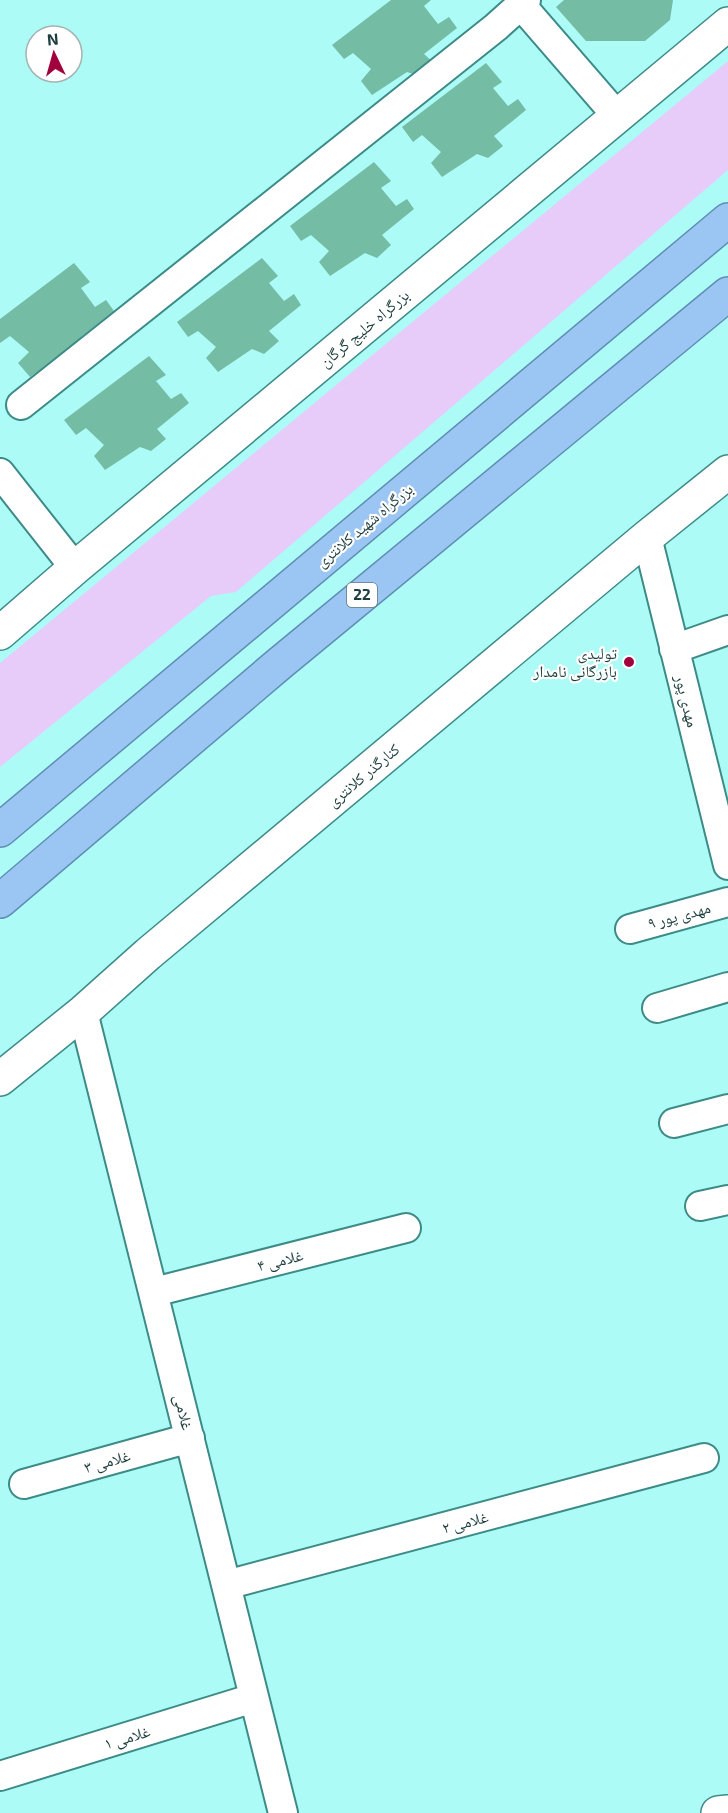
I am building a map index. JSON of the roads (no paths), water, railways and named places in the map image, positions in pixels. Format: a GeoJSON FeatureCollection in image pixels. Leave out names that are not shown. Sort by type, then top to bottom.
{"type":"FeatureCollection","features":[{"type":"Feature","properties":{"kind":"highway","name":"بزرگراه شهید کلانتری"},"geometry":{"type":"LineString","coordinates":[[0,830],[728,219]]}},
{"type":"Feature","properties":{"kind":"highway","name":"22"},"geometry":{"type":"LineString","coordinates":[[0,901],[279,664],[728,294]]}},
{"type":"Feature","properties":{"kind":"main road","name":"بزرگراه خلیج گرگان"},"geometry":{"type":"LineString","coordinates":[[0,633],[728,24]]}},
{"type":"Feature","properties":{"kind":"main road","name":"کنارگذر کلانتری"},"geometry":{"type":"LineString","coordinates":[[0,1079],[647,537],[728,472]]}},
{"type":"Feature","properties":{"kind":"main road"},"geometry":{"type":"LineString","coordinates":[[718,1813],[728,1812]]}},
{"type":"Feature","properties":{"kind":"street"},"geometry":{"type":"LineString","coordinates":[[21,405],[496,27],[523,2],[618,117]]}},
{"type":"Feature","properties":{"kind":"street"},"geometry":{"type":"LineString","coordinates":[[0,473],[75,568]]}},
{"type":"Feature","properties":{"kind":"street","name":"مهدی پور"},"geometry":{"type":"LineString","coordinates":[[647,537],[728,865]]}},
{"type":"Feature","properties":{"kind":"street"},"geometry":{"type":"LineString","coordinates":[[674,649],[728,630]]}},
{"type":"Feature","properties":{"kind":"street","name":"۹ مهدی پور"},"geometry":{"type":"LineString","coordinates":[[630,929],[728,902]]}},
{"type":"Feature","properties":{"kind":"street"},"geometry":{"type":"LineString","coordinates":[[657,1008],[728,987]]}},
{"type":"Feature","properties":{"kind":"street","name":"غلامی"},"geometry":{"type":"LineString","coordinates":[[82,1012],[283,1813]]}},
{"type":"Feature","properties":{"kind":"street"},"geometry":{"type":"LineString","coordinates":[[674,1123],[728,1109]]}},
{"type":"Feature","properties":{"kind":"street"},"geometry":{"type":"LineString","coordinates":[[700,1206],[728,1200]]}},
{"type":"Feature","properties":{"kind":"street","name":"غلامی ۴"},"geometry":{"type":"LineString","coordinates":[[154,1292],[406,1228]]}},
{"type":"Feature","properties":{"kind":"street","name":"غلامی ۳"},"geometry":{"type":"LineString","coordinates":[[24,1484],[190,1438]]}},
{"type":"Feature","properties":{"kind":"street","name":"غلامی ۲"},"geometry":{"type":"LineString","coordinates":[[226,1585],[704,1458]]}},
{"type":"Feature","properties":{"kind":"street","name":"غلامی ۱"},"geometry":{"type":"LineString","coordinates":[[0,1776],[254,1698]]}},
{"type":"Feature","properties":{"kind":"place","name":"تولیدی بازرگانی نامدار"},"geometry":{"type":"Point","coordinates":[629,662]}}]}
